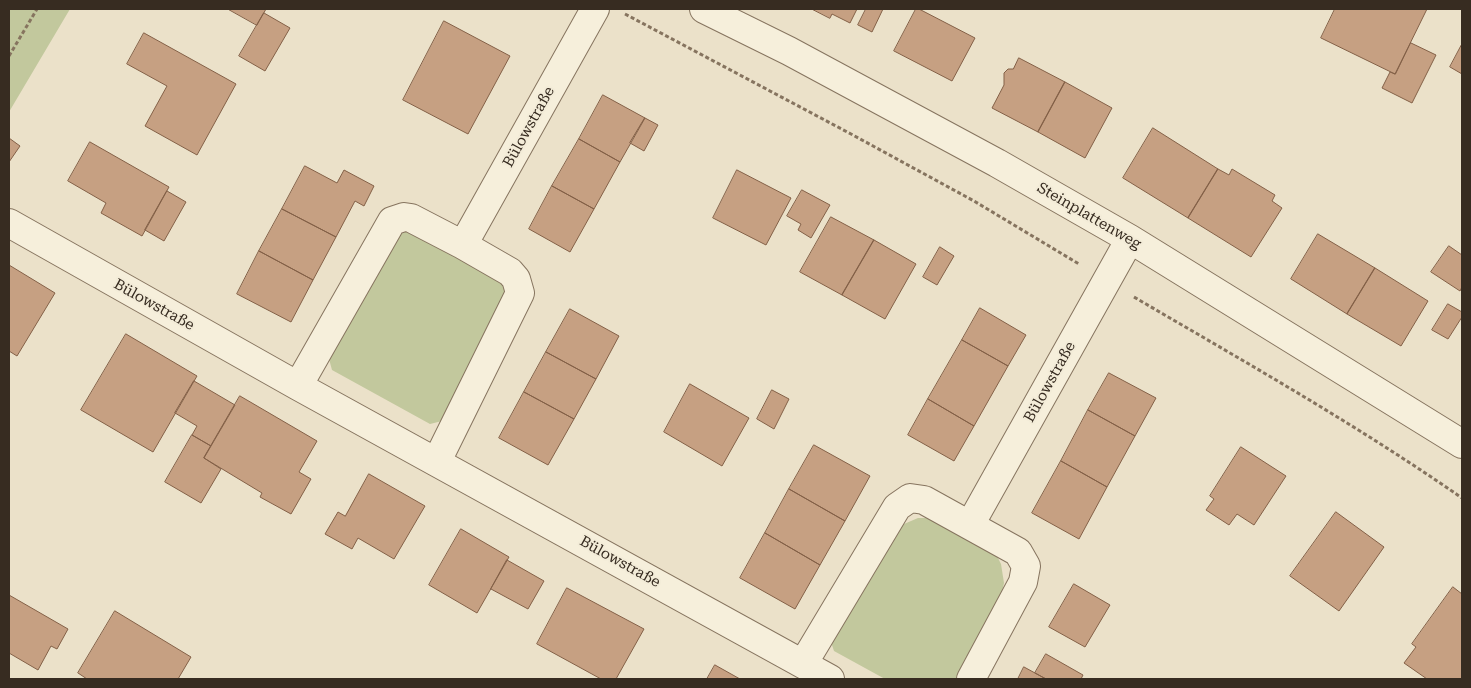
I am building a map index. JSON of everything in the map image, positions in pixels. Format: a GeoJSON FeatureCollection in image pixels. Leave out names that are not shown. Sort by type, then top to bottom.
{"type":"FeatureCollection","features":[{"type":"Feature","properties":{"kind":"street","name":"Bülowstraße"},"geometry":{"type":"LineString","coordinates":[[463,245],[595,9]]}},
{"type":"Feature","properties":{"kind":"street","name":"Steinplattenweg"},"geometry":{"type":"LineString","coordinates":[[704,9],[789,51],[888,104],[997,163],[1130,239],[1462,444]]}},
{"type":"Feature","properties":{"kind":"street"},"geometry":{"type":"LineString","coordinates":[[298,386],[392,221],[404,217],[411,218],[463,245],[510,272],[520,287],[520,294],[437,461]]}},
{"type":"Feature","properties":{"kind":"street","name":"Bülowstraße"},"geometry":{"type":"LineString","coordinates":[[9,223],[298,386],[830,679]]}},
{"type":"Feature","properties":{"kind":"street","name":"Bülowstraße"},"geometry":{"type":"LineString","coordinates":[[970,525],[1130,239]]}},
{"type":"Feature","properties":{"kind":"street"},"geometry":{"type":"LineString","coordinates":[[803,664],[897,507],[910,498],[924,500],[1018,552],[1026,566],[1023,582],[971,679]]}},
{"type":"Feature","properties":{"kind":"path"},"geometry":{"type":"LineString","coordinates":[[9,56],[37,9]]}},
{"type":"Feature","properties":{"kind":"path"},"geometry":{"type":"LineString","coordinates":[[624,13],[965,196],[1332,414],[1418,467],[1462,498]]}},
{"type":"Feature","properties":{"kind":"green space"},"geometry":{"type":"Polygon","coordinates":[[[9,9],[70,9],[9,112],[9,9]]]}},
{"type":"Feature","properties":{"kind":"green space"},"geometry":{"type":"Polygon","coordinates":[[[410,229],[503,277],[510,294],[442,421],[430,424],[332,370],[329,359],[401,232],[410,229]]]}},
{"type":"Feature","properties":{"kind":"green space"},"geometry":{"type":"Polygon","coordinates":[[[918,518],[932,518],[995,552],[1001,564],[1004,583],[1000,602],[958,679],[885,679],[834,651],[831,642],[891,537],[904,524],[918,518]]]}},
{"type":"Feature","properties":{"kind":"building"},"geometry":{"type":"Polygon","coordinates":[[[228,9],[266,9],[257,25],[228,9]]]}},
{"type":"Feature","properties":{"kind":"building"},"geometry":{"type":"Polygon","coordinates":[[[812,9],[857,9],[850,23],[832,14],[830,18],[812,9]]]}},
{"type":"Feature","properties":{"kind":"building"},"geometry":{"type":"Polygon","coordinates":[[[866,9],[883,9],[872,32],[858,25],[866,9]]]}},
{"type":"Feature","properties":{"kind":"building"},"geometry":{"type":"Polygon","coordinates":[[[916,9],[975,38],[952,81],[894,51],[916,9]]]}},
{"type":"Feature","properties":{"kind":"building"},"geometry":{"type":"Polygon","coordinates":[[[1335,9],[1427,9],[1395,74],[1321,38],[1335,9]]]}},
{"type":"Feature","properties":{"kind":"building"},"geometry":{"type":"Polygon","coordinates":[[[264,13],[290,28],[265,71],[239,56],[264,13]]]}},
{"type":"Feature","properties":{"kind":"building"},"geometry":{"type":"Polygon","coordinates":[[[444,21],[510,56],[468,134],[403,100],[444,21]]]}},
{"type":"Feature","properties":{"kind":"building"},"geometry":{"type":"Polygon","coordinates":[[[144,33],[236,84],[197,155],[145,126],[167,86],[127,64],[144,33]]]}},
{"type":"Feature","properties":{"kind":"building"},"geometry":{"type":"Polygon","coordinates":[[[1411,43],[1436,55],[1412,103],[1382,88],[1390,72],[1395,74],[1411,43]]]}},
{"type":"Feature","properties":{"kind":"building"},"geometry":{"type":"Polygon","coordinates":[[[1462,44],[1462,74],[1450,67],[1462,44]]]}},
{"type":"Feature","properties":{"kind":"building"},"geometry":{"type":"Polygon","coordinates":[[[1019,58],[1065,82],[1038,132],[992,108],[1004,85],[1004,73],[1008,69],[1013,69],[1019,58]]]}},
{"type":"Feature","properties":{"kind":"building"},"geometry":{"type":"Polygon","coordinates":[[[1065,82],[1112,108],[1085,158],[1038,132],[1065,82]]]}},
{"type":"Feature","properties":{"kind":"building"},"geometry":{"type":"Polygon","coordinates":[[[603,95],[645,118],[620,162],[579,139],[603,95]]]}},
{"type":"Feature","properties":{"kind":"building"},"geometry":{"type":"Polygon","coordinates":[[[645,118],[658,125],[644,151],[630,143],[645,118]]]}},
{"type":"Feature","properties":{"kind":"building"},"geometry":{"type":"Polygon","coordinates":[[[1153,128],[1218,169],[1188,218],[1123,178],[1153,128]]]}},
{"type":"Feature","properties":{"kind":"building"},"geometry":{"type":"Polygon","coordinates":[[[9,138],[20,146],[9,162],[9,138]]]}},
{"type":"Feature","properties":{"kind":"building"},"geometry":{"type":"Polygon","coordinates":[[[579,139],[620,162],[594,209],[552,186],[579,139]]]}},
{"type":"Feature","properties":{"kind":"building"},"geometry":{"type":"Polygon","coordinates":[[[90,142],[169,187],[142,236],[101,213],[106,203],[68,181],[90,142]]]}},
{"type":"Feature","properties":{"kind":"building"},"geometry":{"type":"Polygon","coordinates":[[[305,166],[337,183],[344,170],[374,186],[364,206],[355,201],[336,237],[282,209],[305,166]]]}},
{"type":"Feature","properties":{"kind":"building"},"geometry":{"type":"Polygon","coordinates":[[[1218,169],[1229,175],[1232,169],[1275,195],[1272,201],[1282,208],[1251,257],[1188,218],[1218,169]]]}},
{"type":"Feature","properties":{"kind":"building"},"geometry":{"type":"Polygon","coordinates":[[[737,170],[791,198],[766,245],[713,218],[737,170]]]}},
{"type":"Feature","properties":{"kind":"building"},"geometry":{"type":"Polygon","coordinates":[[[552,186],[594,209],[570,252],[529,229],[552,186]]]}},
{"type":"Feature","properties":{"kind":"building"},"geometry":{"type":"Polygon","coordinates":[[[802,190],[830,205],[811,238],[798,230],[801,224],[787,216],[802,190]]]}},
{"type":"Feature","properties":{"kind":"building"},"geometry":{"type":"Polygon","coordinates":[[[167,191],[186,202],[164,241],[145,230],[167,191]]]}},
{"type":"Feature","properties":{"kind":"building"},"geometry":{"type":"Polygon","coordinates":[[[282,209],[336,237],[313,280],[259,251],[282,209]]]}},
{"type":"Feature","properties":{"kind":"building"},"geometry":{"type":"Polygon","coordinates":[[[831,217],[874,240],[842,295],[800,272],[831,217]]]}},
{"type":"Feature","properties":{"kind":"building"},"geometry":{"type":"Polygon","coordinates":[[[1318,234],[1375,268],[1347,314],[1291,279],[1318,234]]]}},
{"type":"Feature","properties":{"kind":"building"},"geometry":{"type":"Polygon","coordinates":[[[874,240],[916,264],[885,319],[842,295],[874,240]]]}},
{"type":"Feature","properties":{"kind":"building"},"geometry":{"type":"Polygon","coordinates":[[[1449,246],[1462,255],[1462,287],[1460,291],[1431,272],[1449,246]]]}},
{"type":"Feature","properties":{"kind":"building"},"geometry":{"type":"Polygon","coordinates":[[[940,247],[954,256],[937,285],[923,277],[940,247]]]}},
{"type":"Feature","properties":{"kind":"building"},"geometry":{"type":"Polygon","coordinates":[[[259,251],[313,280],[291,322],[237,294],[259,251]]]}},
{"type":"Feature","properties":{"kind":"building"},"geometry":{"type":"Polygon","coordinates":[[[9,265],[55,293],[17,356],[9,351],[9,265]]]}},
{"type":"Feature","properties":{"kind":"building"},"geometry":{"type":"Polygon","coordinates":[[[1375,268],[1428,301],[1401,346],[1347,314],[1375,268]]]}},
{"type":"Feature","properties":{"kind":"building"},"geometry":{"type":"Polygon","coordinates":[[[1448,304],[1462,312],[1462,317],[1448,339],[1432,330],[1448,304]]]}},
{"type":"Feature","properties":{"kind":"building"},"geometry":{"type":"Polygon","coordinates":[[[980,308],[1026,335],[1008,366],[962,340],[980,308]]]}},
{"type":"Feature","properties":{"kind":"building"},"geometry":{"type":"Polygon","coordinates":[[[570,309],[619,336],[596,379],[546,352],[570,309]]]}},
{"type":"Feature","properties":{"kind":"building"},"geometry":{"type":"Polygon","coordinates":[[[126,334],[197,376],[153,452],[81,410],[126,334]]]}},
{"type":"Feature","properties":{"kind":"building"},"geometry":{"type":"Polygon","coordinates":[[[962,340],[1008,366],[974,426],[928,399],[962,340]]]}},
{"type":"Feature","properties":{"kind":"building"},"geometry":{"type":"Polygon","coordinates":[[[546,352],[596,379],[574,419],[524,392],[546,352]]]}},
{"type":"Feature","properties":{"kind":"building"},"geometry":{"type":"Polygon","coordinates":[[[1109,373],[1156,398],[1135,436],[1088,410],[1109,373]]]}},
{"type":"Feature","properties":{"kind":"building"},"geometry":{"type":"Polygon","coordinates":[[[194,381],[235,405],[211,446],[192,435],[197,426],[175,413],[194,381]]]}},
{"type":"Feature","properties":{"kind":"building"},"geometry":{"type":"Polygon","coordinates":[[[690,384],[749,418],[722,466],[664,432],[690,384]]]}},
{"type":"Feature","properties":{"kind":"building"},"geometry":{"type":"Polygon","coordinates":[[[772,390],[789,399],[774,429],[757,419],[772,390]]]}},
{"type":"Feature","properties":{"kind":"building"},"geometry":{"type":"Polygon","coordinates":[[[524,392],[574,419],[548,465],[499,438],[524,392]]]}},
{"type":"Feature","properties":{"kind":"building"},"geometry":{"type":"Polygon","coordinates":[[[240,396],[317,441],[299,472],[311,479],[291,514],[260,497],[262,493],[204,458],[240,396]]]}},
{"type":"Feature","properties":{"kind":"building"},"geometry":{"type":"Polygon","coordinates":[[[928,399],[974,426],[954,461],[908,435],[928,399]]]}},
{"type":"Feature","properties":{"kind":"building"},"geometry":{"type":"Polygon","coordinates":[[[1088,410],[1135,436],[1107,487],[1061,461],[1088,410]]]}},
{"type":"Feature","properties":{"kind":"building"},"geometry":{"type":"Polygon","coordinates":[[[192,435],[211,446],[204,458],[221,469],[201,503],[165,482],[192,435]]]}},
{"type":"Feature","properties":{"kind":"building"},"geometry":{"type":"Polygon","coordinates":[[[814,445],[870,476],[845,521],[789,489],[814,445]]]}},
{"type":"Feature","properties":{"kind":"building"},"geometry":{"type":"Polygon","coordinates":[[[1241,447],[1286,476],[1254,525],[1237,514],[1229,525],[1206,510],[1214,499],[1210,496],[1241,447]]]}},
{"type":"Feature","properties":{"kind":"building"},"geometry":{"type":"Polygon","coordinates":[[[1061,461],[1107,487],[1079,539],[1032,513],[1061,461]]]}},
{"type":"Feature","properties":{"kind":"building"},"geometry":{"type":"Polygon","coordinates":[[[369,474],[425,506],[394,559],[358,538],[352,549],[325,534],[338,512],[345,516],[369,474]]]}},
{"type":"Feature","properties":{"kind":"building"},"geometry":{"type":"Polygon","coordinates":[[[789,489],[845,521],[820,565],[765,533],[789,489]]]}},
{"type":"Feature","properties":{"kind":"building"},"geometry":{"type":"Polygon","coordinates":[[[1336,512],[1384,547],[1339,611],[1290,576],[1336,512]]]}},
{"type":"Feature","properties":{"kind":"building"},"geometry":{"type":"Polygon","coordinates":[[[461,529],[509,557],[477,613],[429,585],[461,529]]]}},
{"type":"Feature","properties":{"kind":"building"},"geometry":{"type":"Polygon","coordinates":[[[765,533],[820,565],[795,609],[740,578],[765,533]]]}},
{"type":"Feature","properties":{"kind":"building"},"geometry":{"type":"Polygon","coordinates":[[[507,560],[544,581],[528,609],[491,589],[507,560]]]}},
{"type":"Feature","properties":{"kind":"building"},"geometry":{"type":"Polygon","coordinates":[[[1074,584],[1110,605],[1085,647],[1049,627],[1074,584]]]}},
{"type":"Feature","properties":{"kind":"building"},"geometry":{"type":"Polygon","coordinates":[[[1453,587],[1462,594],[1462,679],[1427,679],[1404,663],[1416,647],[1412,644],[1453,587]]]}},
{"type":"Feature","properties":{"kind":"building"},"geometry":{"type":"Polygon","coordinates":[[[567,588],[644,629],[616,679],[601,679],[537,644],[567,588]]]}},
{"type":"Feature","properties":{"kind":"building"},"geometry":{"type":"Polygon","coordinates":[[[9,595],[68,629],[57,649],[51,646],[38,670],[9,653],[9,595]]]}},
{"type":"Feature","properties":{"kind":"building"},"geometry":{"type":"Polygon","coordinates":[[[115,611],[191,657],[178,679],[87,679],[78,673],[115,611]]]}},
{"type":"Feature","properties":{"kind":"building"},"geometry":{"type":"Polygon","coordinates":[[[1046,654],[1083,675],[1081,679],[1046,679],[1035,673],[1046,654]]]}},
{"type":"Feature","properties":{"kind":"building"},"geometry":{"type":"Polygon","coordinates":[[[715,665],[740,679],[707,679],[715,665]]]}},
{"type":"Feature","properties":{"kind":"building"},"geometry":{"type":"Polygon","coordinates":[[[1024,667],[1046,679],[1018,679],[1024,667]]]}}]}
